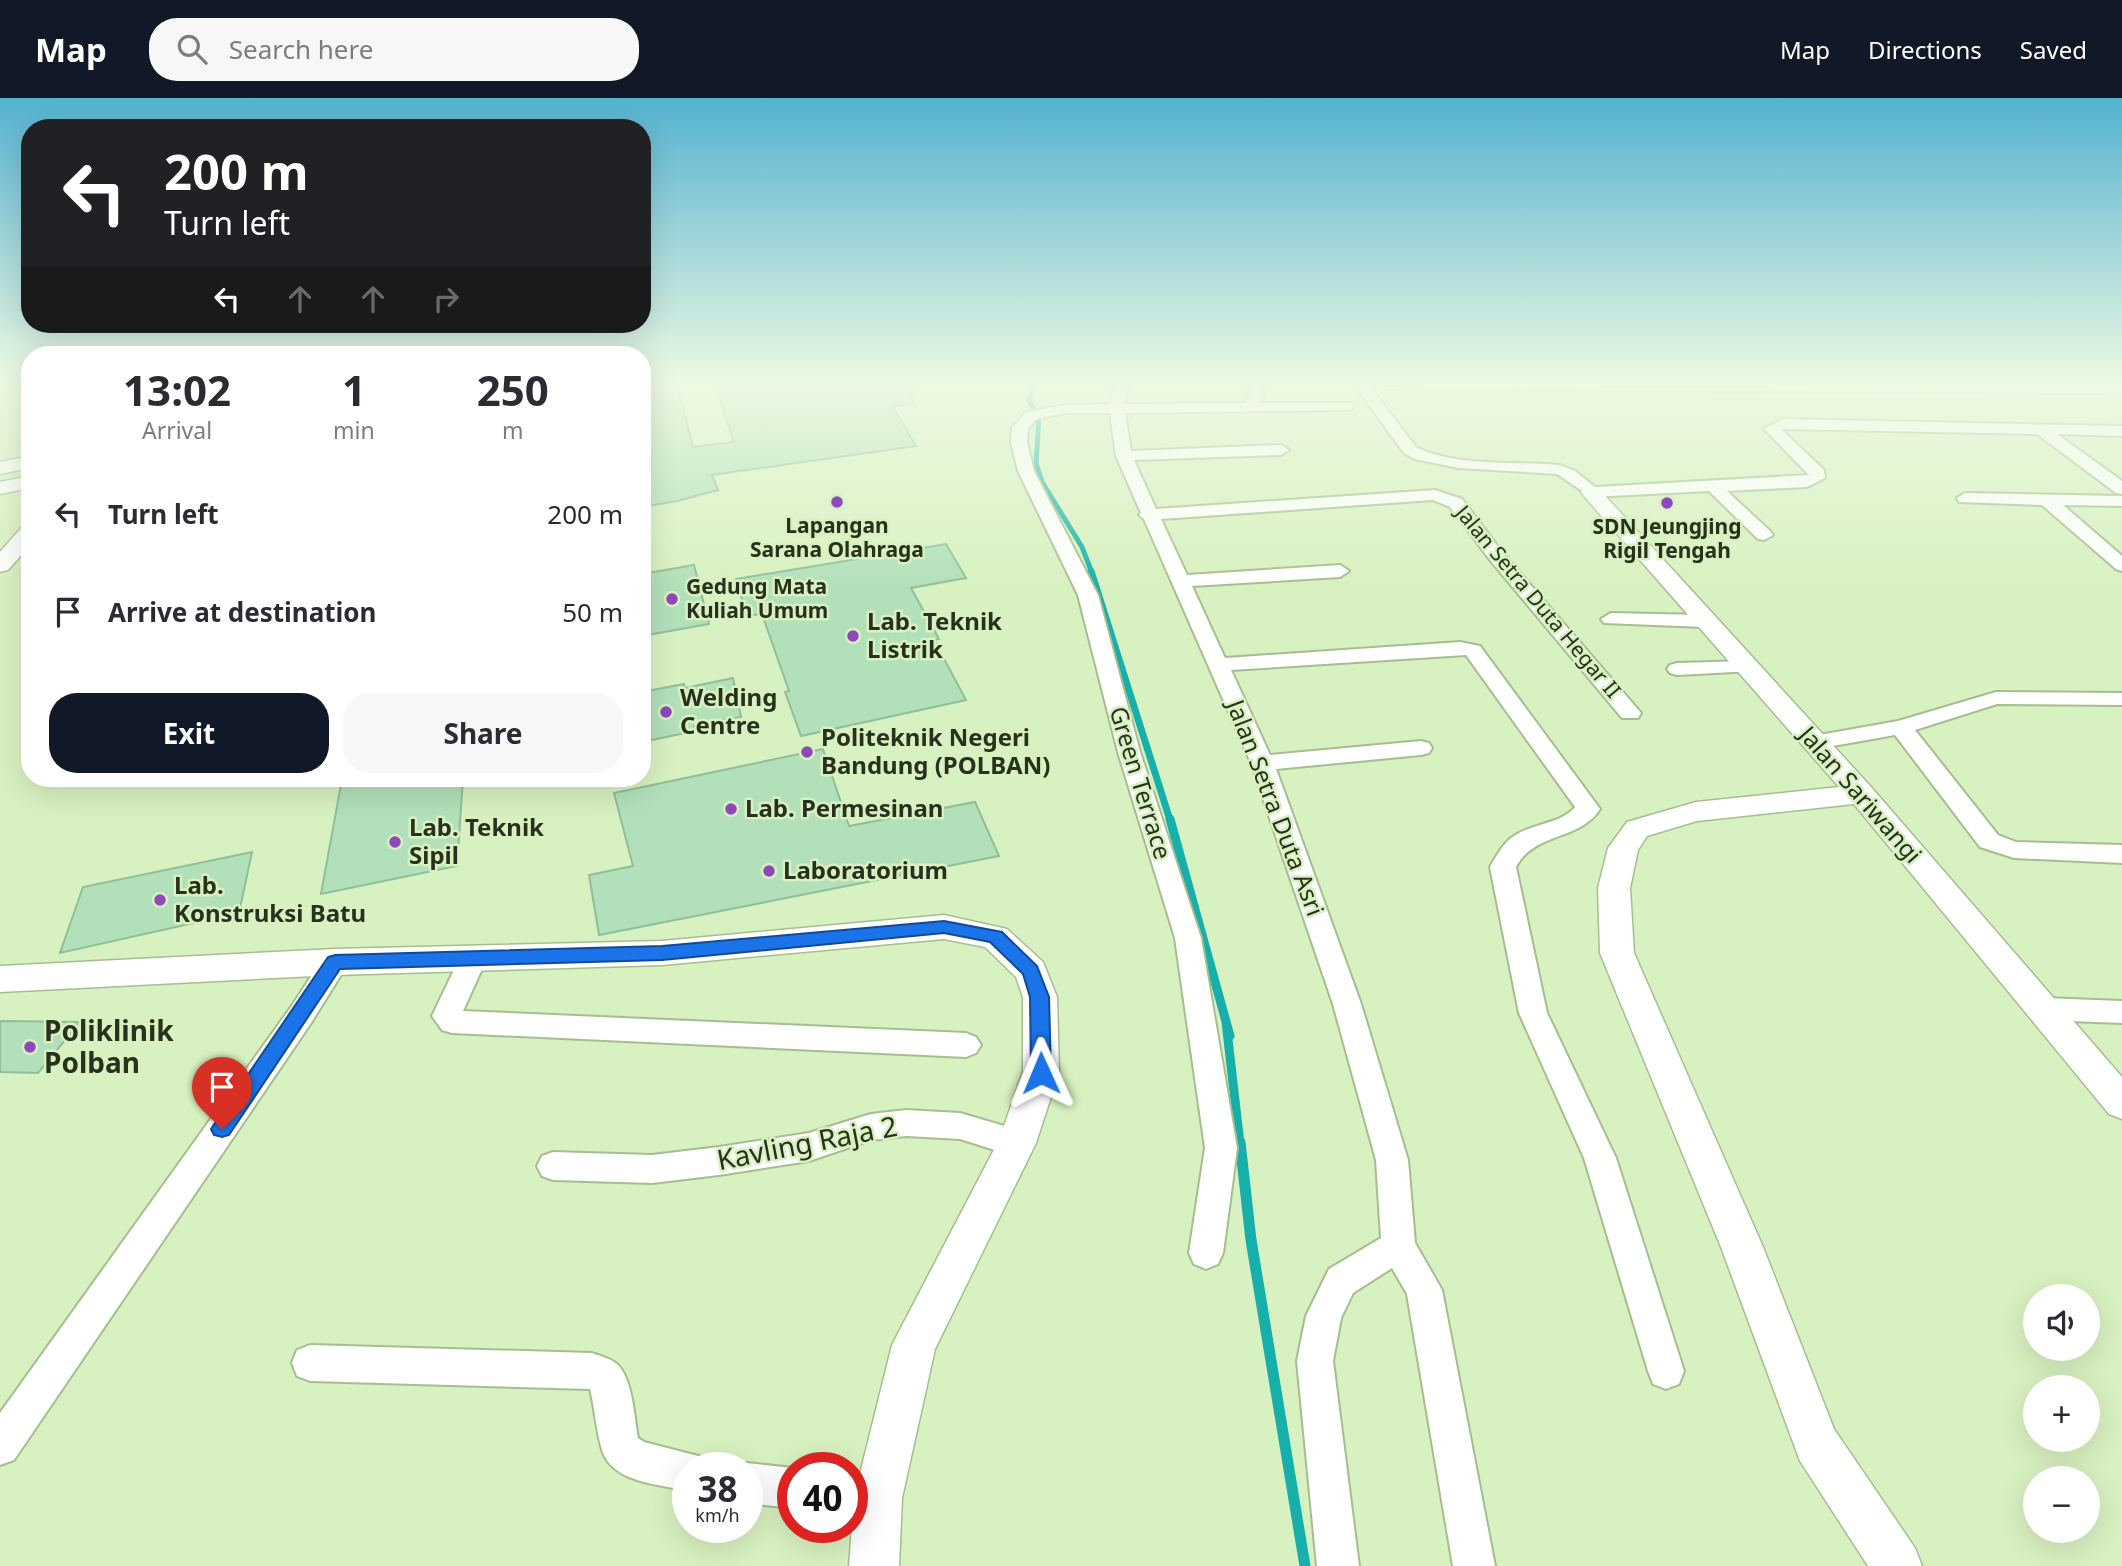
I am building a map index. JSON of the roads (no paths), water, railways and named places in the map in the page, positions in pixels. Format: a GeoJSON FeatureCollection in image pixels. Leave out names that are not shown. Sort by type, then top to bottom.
{"type":"FeatureCollection","features":[{"type":"Feature","properties":{"kind":"street","name":"Green Terrace"},"geometry":{"type":"LineString","coordinates":[[1021,452],[1026,471],[1088,595],[1129,752],[1188,938],[1221,1148],[1206,1253]]}},
{"type":"Feature","properties":{"kind":"street","name":"Jalan Setra Duta Asri"},"geometry":{"type":"LineString","coordinates":[[1123,452],[1148,515],[1262,763],[1347,1004],[1392,1160],[1398,1246],[1424,1290],[1474,1566]]}},
{"type":"Feature","properties":{"kind":"street"},"geometry":{"type":"LineString","coordinates":[[1124,456],[1242,452]]}},
{"type":"Feature","properties":{"kind":"street"},"geometry":{"type":"LineString","coordinates":[[1412,452],[1440,460],[1560,470],[1591,492],[1715,488],[1807,482],[1817,478],[1818,473],[1796,452]]}},
{"type":"Feature","properties":{"kind":"street"},"geometry":{"type":"LineString","coordinates":[[2071,452],[2122,489]]}},
{"type":"Feature","properties":{"kind":"street"},"geometry":{"type":"LineString","coordinates":[[0,468],[21,464]]}},
{"type":"Feature","properties":{"kind":"street"},"geometry":{"type":"LineString","coordinates":[[1715,488],[1764,535]]}},
{"type":"Feature","properties":{"kind":"street","name":"Jalan Sariwangi"},"geometry":{"type":"LineString","coordinates":[[1591,492],[1704,621],[1816,742],[2122,1103]]}},
{"type":"Feature","properties":{"kind":"street","name":"Jalan Setra Duta Hegar II"},"geometry":{"type":"LineString","coordinates":[[1148,515],[1435,495],[1447,497],[1456,503],[1496,556],[1630,713]]}},
{"type":"Feature","properties":{"kind":"street"},"geometry":{"type":"LineString","coordinates":[[1965,498],[2122,509]]}},
{"type":"Feature","properties":{"kind":"street"},"geometry":{"type":"LineString","coordinates":[[2051,503],[2122,501]]}},
{"type":"Feature","properties":{"kind":"street"},"geometry":{"type":"LineString","coordinates":[[2051,503],[2122,565]]}},
{"type":"Feature","properties":{"kind":"street"},"geometry":{"type":"LineString","coordinates":[[0,565],[21,542]]}},
{"type":"Feature","properties":{"kind":"street"},"geometry":{"type":"LineString","coordinates":[[1179,581],[1340,571]]}},
{"type":"Feature","properties":{"kind":"street"},"geometry":{"type":"LineString","coordinates":[[1611,619],[1704,621]]}},
{"type":"Feature","properties":{"kind":"street"},"geometry":{"type":"LineString","coordinates":[[1217,665],[1460,648],[1478,653],[1588,809],[1581,818],[1529,836],[1508,853],[1503,867],[1533,1013],[1600,1158],[1665,1371]]}},
{"type":"Feature","properties":{"kind":"street"},"geometry":{"type":"LineString","coordinates":[[1677,669],[1747,667]]}},
{"type":"Feature","properties":{"kind":"street"},"geometry":{"type":"LineString","coordinates":[[1816,742],[1901,727],[1986,700],[2007,697],[2122,699]]}},
{"type":"Feature","properties":{"kind":"street"},"geometry":{"type":"LineString","coordinates":[[1901,727],[1989,841],[2014,850],[2122,854]]}},
{"type":"Feature","properties":{"kind":"street"},"geometry":{"type":"LineString","coordinates":[[1262,763],[1421,748]]}},
{"type":"Feature","properties":{"kind":"street"},"geometry":{"type":"LineString","coordinates":[[1861,794],[1696,812],[1637,829],[1623,848],[1614,888],[1617,953],[1742,1247],[1817,1444],[1897,1566]]}},
{"type":"Feature","properties":{"kind":"street"},"geometry":{"type":"LineString","coordinates":[[0,979],[335,962],[662,953],[944,927],[996,937],[1031,971],[1040,997],[1041,1073],[1017,1143],[914,1345],[868,1488]]}},
{"type":"Feature","properties":{"kind":"street"},"geometry":{"type":"LineString","coordinates":[[473,958],[446,1016],[452,1022],[966,1045]]}},
{"type":"Feature","properties":{"kind":"street"},"geometry":{"type":"LineString","coordinates":[[0,1446],[301,1015],[335,962]]}},
{"type":"Feature","properties":{"kind":"street"},"geometry":{"type":"LineString","coordinates":[[2044,1009],[2122,1012]]}},
{"type":"Feature","properties":{"kind":"street","name":"Kavling Raja 2"},"geometry":{"type":"LineString","coordinates":[[553,1167],[652,1169],[783,1152],[809,1147],[871,1127],[906,1123],[960,1126],[1017,1143]]}},
{"type":"Feature","properties":{"kind":"street"},"geometry":{"type":"LineString","coordinates":[[1338,1566],[1315,1361],[1324,1316],[1341,1281],[1398,1246]]}},
{"type":"Feature","properties":{"kind":"street"},"geometry":{"type":"LineString","coordinates":[[310,1363],[592,1371],[603,1376],[608,1383],[621,1449],[636,1460],[672,1468]]}},
{"type":"Feature","properties":{"kind":"street"},"geometry":{"type":"LineString","coordinates":[[868,1520],[874,1566]]}},
{"type":"Feature","properties":{"kind":"waterway"},"geometry":{"type":"LineString","coordinates":[[1037,452],[1036,463],[1042,482],[1082,547],[1092,573]]}},
{"type":"Feature","properties":{"kind":"waterway"},"geometry":{"type":"LineString","coordinates":[[1091,571],[1170,820]]}},
{"type":"Feature","properties":{"kind":"waterway"},"geometry":{"type":"LineString","coordinates":[[1170,819],[1230,1036],[1226,1022],[1240,1144]]}},
{"type":"Feature","properties":{"kind":"waterway"},"geometry":{"type":"LineString","coordinates":[[1240,1142],[1251,1240],[1305,1566]]}},
{"type":"Feature","properties":{"kind":"place","name":"Lapangan Sarana Olahraga"},"geometry":{"type":"Point","coordinates":[837,502]}},
{"type":"Feature","properties":{"kind":"place","name":"SDN Jeungjing Rigil Tengah"},"geometry":{"type":"Point","coordinates":[1667,503]}},
{"type":"Feature","properties":{"kind":"place","name":"Gedung Mata Kuliah Umum"},"geometry":{"type":"Point","coordinates":[672,599]}},
{"type":"Feature","properties":{"kind":"place","name":"Lab. Teknik Listrik"},"geometry":{"type":"Point","coordinates":[853,636]}},
{"type":"Feature","properties":{"kind":"place","name":"Welding Centre"},"geometry":{"type":"Point","coordinates":[666,712]}},
{"type":"Feature","properties":{"kind":"place","name":"Politeknik Negeri Bandung (POLBAN)"},"geometry":{"type":"Point","coordinates":[807,752]}},
{"type":"Feature","properties":{"kind":"place","name":"Lab. Permesinan"},"geometry":{"type":"Point","coordinates":[731,809]}},
{"type":"Feature","properties":{"kind":"place","name":"Lab. Teknik Sipil"},"geometry":{"type":"Point","coordinates":[395,842]}},
{"type":"Feature","properties":{"kind":"place","name":"Laboratorium"},"geometry":{"type":"Point","coordinates":[769,871]}},
{"type":"Feature","properties":{"kind":"place","name":"Lab. Konstruksi Batu"},"geometry":{"type":"Point","coordinates":[160,900]}},
{"type":"Feature","properties":{"kind":"place","name":"Poliklinik Polban"},"geometry":{"type":"Point","coordinates":[30,1047]}}]}
